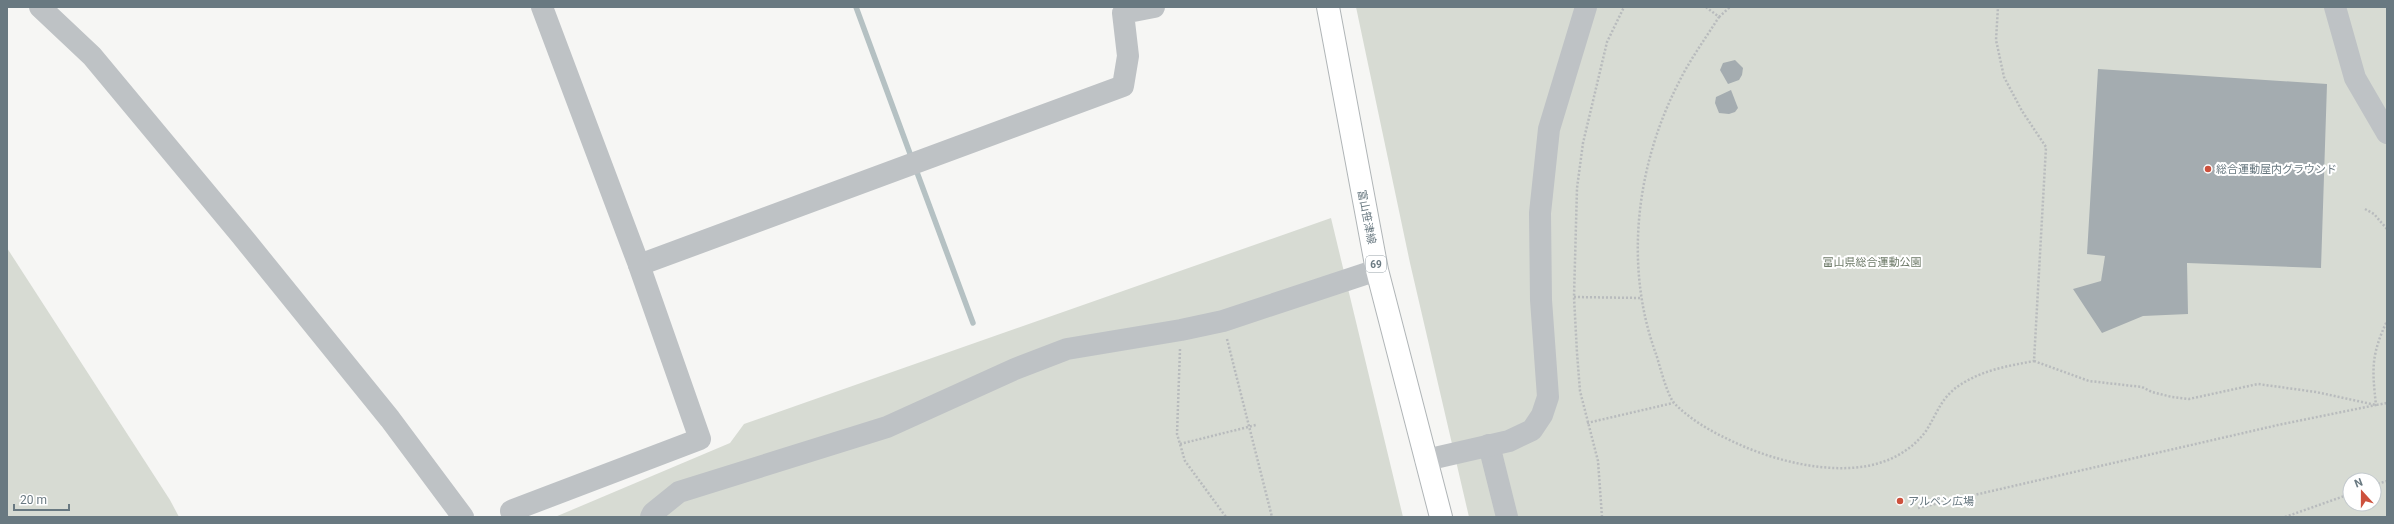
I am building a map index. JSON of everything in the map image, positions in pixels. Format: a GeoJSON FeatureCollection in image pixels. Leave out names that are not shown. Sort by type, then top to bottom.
{"type":"FeatureCollection","features":[{"type":"Feature","properties":{"kind":"main road","name":"富山笹津線"},"geometry":{"type":"LineString","coordinates":[[1328,7],[1378,270],[1441,517]]}},
{"type":"Feature","properties":{"kind":"street"},"geometry":{"type":"LineString","coordinates":[[40,7],[92,56],[241,234],[390,419],[463,517]]}},
{"type":"Feature","properties":{"kind":"street"},"geometry":{"type":"LineString","coordinates":[[513,517],[511,511],[700,439],[639,265],[542,7]]}},
{"type":"Feature","properties":{"kind":"street"},"geometry":{"type":"LineString","coordinates":[[639,265],[1123,86],[1128,56],[1122,10],[1154,7]]}},
{"type":"Feature","properties":{"kind":"street"},"geometry":{"type":"LineString","coordinates":[[1426,460],[1489,444],[1508,441],[1532,430],[1542,415],[1548,397],[1541,300],[1541,205],[1549,130],[1586,7]]}},
{"type":"Feature","properties":{"kind":"street"},"geometry":{"type":"LineString","coordinates":[[2335,7],[2355,78],[2387,133]]}},
{"type":"Feature","properties":{"kind":"street"},"geometry":{"type":"LineString","coordinates":[[651,517],[653,513],[679,492],[887,427],[1015,369],[1067,349],[1181,330],[1223,321],[1378,270]]}},
{"type":"Feature","properties":{"kind":"street"},"geometry":{"type":"LineString","coordinates":[[1489,444],[1507,517]]}},
{"type":"Feature","properties":{"kind":"path"},"geometry":{"type":"LineString","coordinates":[[1602,517],[1598,461],[1580,391],[1574,297],[1577,188],[1584,143],[1607,42],[1624,7]]}},
{"type":"Feature","properties":{"kind":"path"},"geometry":{"type":"LineString","coordinates":[[1706,7],[1719,17]]}},
{"type":"Feature","properties":{"kind":"path"},"geometry":{"type":"LineString","coordinates":[[1730,7],[1719,17],[1678,84],[1660,123],[1646,168],[1639,218],[1638,256],[1641,298],[1649,334],[1673,403],[1712,433],[1771,458],[1834,468],[1867,466],[1902,454],[1926,431],[1938,405],[1959,385],[1988,370],[2034,361],[2089,381],[2142,387],[2152,392],[2172,397],[2189,398],[2258,384],[2316,392],[2376,405]]}},
{"type":"Feature","properties":{"kind":"path"},"geometry":{"type":"LineString","coordinates":[[1998,7],[1996,40],[2004,77],[2022,111],[2046,147],[2034,361]]}},
{"type":"Feature","properties":{"kind":"path"},"geometry":{"type":"LineString","coordinates":[[2365,209],[2374,214],[2387,229]]}},
{"type":"Feature","properties":{"kind":"path"},"geometry":{"type":"LineString","coordinates":[[1574,297],[1641,298]]}},
{"type":"Feature","properties":{"kind":"path"},"geometry":{"type":"LineString","coordinates":[[1223,321],[1272,517]]}},
{"type":"Feature","properties":{"kind":"path"},"geometry":{"type":"LineString","coordinates":[[2376,405],[2372,370],[2374,355],[2387,321]]}},
{"type":"Feature","properties":{"kind":"path"},"geometry":{"type":"LineString","coordinates":[[1181,330],[1177,434],[1185,461],[1226,517]]}},
{"type":"Feature","properties":{"kind":"path"},"geometry":{"type":"LineString","coordinates":[[1587,423],[1673,403]]}},
{"type":"Feature","properties":{"kind":"path"},"geometry":{"type":"LineString","coordinates":[[1918,508],[2278,425],[2387,403]]}},
{"type":"Feature","properties":{"kind":"path"},"geometry":{"type":"LineString","coordinates":[[1180,444],[1256,425]]}},
{"type":"Feature","properties":{"kind":"path"},"geometry":{"type":"LineString","coordinates":[[2285,517],[2342,497]]}},
{"type":"Feature","properties":{"kind":"green space","name":"富山県総合運動公園"},"geometry":{"type":"Polygon","coordinates":[[[1356,7],[2387,7],[2387,517],[1469,517],[1410,263],[1356,7]]]}},
{"type":"Feature","properties":{"kind":"green space"},"geometry":{"type":"Polygon","coordinates":[[[1331,218],[1403,517],[555,517],[730,443],[744,424],[1331,218]]]}},
{"type":"Feature","properties":{"kind":"green space"},"geometry":{"type":"Polygon","coordinates":[[[7,248],[170,500],[179,517],[7,517],[7,248]]]}},
{"type":"Feature","properties":{"kind":"building"},"geometry":{"type":"Polygon","coordinates":[[[1735,60],[1743,68],[1742,75],[1739,80],[1728,84],[1720,70],[1723,63],[1735,60]]]}},
{"type":"Feature","properties":{"kind":"building","name":"総合運動屋内グラウンド"},"geometry":{"type":"Polygon","coordinates":[[[2098,69],[2327,84],[2321,268],[2187,263],[2188,314],[2143,316],[2102,333],[2073,289],[2101,281],[2105,256],[2087,254],[2098,69]]]}},
{"type":"Feature","properties":{"kind":"building"},"geometry":{"type":"Polygon","coordinates":[[[1731,90],[1738,108],[1735,112],[1729,114],[1719,113],[1715,103],[1716,97],[1731,90]]]}},
{"type":"Feature","properties":{"kind":"waterway"},"geometry":{"type":"LineString","coordinates":[[856,7],[912,159]]}},
{"type":"Feature","properties":{"kind":"waterway"},"geometry":{"type":"LineString","coordinates":[[915,167],[973,323]]}},
{"type":"Feature","properties":{"kind":"place","name":"総合運動屋内グラウンド"},"geometry":{"type":"Point","coordinates":[2208,169]}},
{"type":"Feature","properties":{"kind":"place","name":"アルペン広場"},"geometry":{"type":"Point","coordinates":[1900,501]}}]}
